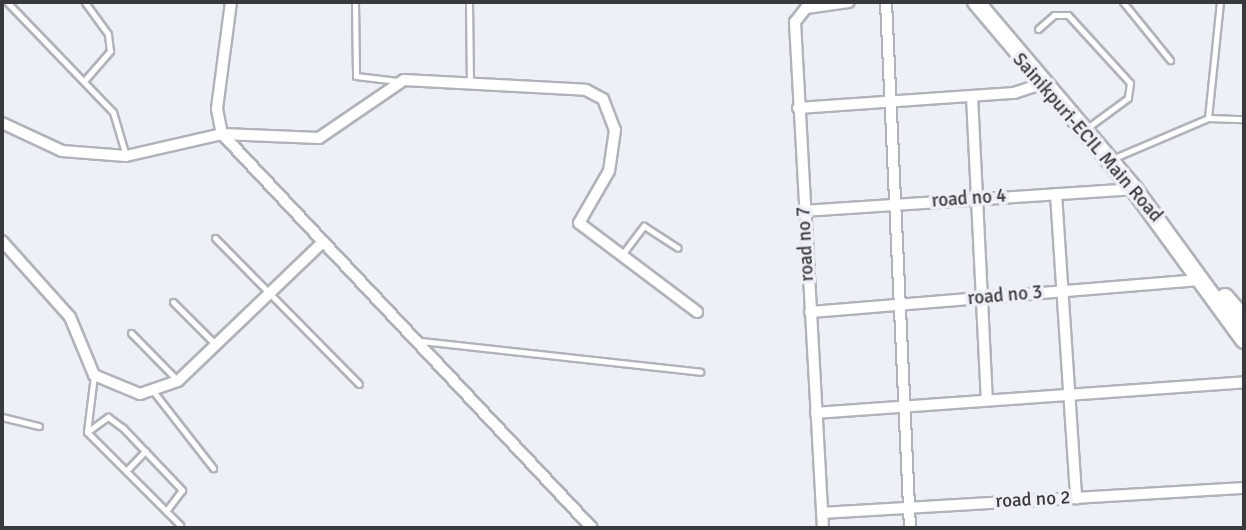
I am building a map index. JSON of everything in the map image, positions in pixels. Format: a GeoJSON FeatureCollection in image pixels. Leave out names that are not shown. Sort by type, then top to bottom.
{"type":"FeatureCollection","features":[{"type":"Feature","properties":{"kind":"main road","name":"Sainikpuri-ECIL Main Road"},"geometry":{"type":"LineString","coordinates":[[966,2],[986,19]]}},
{"type":"Feature","properties":{"kind":"main road","name":"Sainikpuri-ECIL Main Road"},"geometry":{"type":"LineString","coordinates":[[976,2],[986,19],[1041,85],[1110,160],[1187,257],[1244,319]]}},
{"type":"Feature","properties":{"kind":"main road","name":"Sainikpuri-ECIL Main Road"},"geometry":{"type":"LineString","coordinates":[[1187,257],[1244,340]]}},
{"type":"Feature","properties":{"kind":"street"},"geometry":{"type":"LineString","coordinates":[[231,2],[217,109],[222,134],[322,243],[421,341],[592,528]]}},
{"type":"Feature","properties":{"kind":"street","name":"road no 7"},"geometry":{"type":"LineString","coordinates":[[823,528],[798,108],[797,16],[813,5],[849,2]]}},
{"type":"Feature","properties":{"kind":"street"},"geometry":{"type":"LineString","coordinates":[[886,2],[910,528]]}},
{"type":"Feature","properties":{"kind":"street"},"geometry":{"type":"LineString","coordinates":[[2,123],[62,151],[126,156],[222,134],[319,138],[398,81],[567,86],[603,99],[615,130],[609,171],[579,223],[697,312]]}},
{"type":"Feature","properties":{"kind":"street"},"geometry":{"type":"LineString","coordinates":[[798,108],[972,96],[1041,85]]}},
{"type":"Feature","properties":{"kind":"street"},"geometry":{"type":"LineString","coordinates":[[972,96],[987,400]]}},
{"type":"Feature","properties":{"kind":"street","name":"road no 4"},"geometry":{"type":"LineString","coordinates":[[804,211],[1134,189]]}},
{"type":"Feature","properties":{"kind":"street"},"geometry":{"type":"LineString","coordinates":[[1056,194],[1076,498]]}},
{"type":"Feature","properties":{"kind":"street"},"geometry":{"type":"LineString","coordinates":[[2,241],[71,317],[94,375],[122,391],[153,391],[178,381],[218,347],[322,243]]}},
{"type":"Feature","properties":{"kind":"street","name":"road no 3"},"geometry":{"type":"LineString","coordinates":[[810,312],[1201,280]]}},
{"type":"Feature","properties":{"kind":"street"},"geometry":{"type":"LineString","coordinates":[[816,413],[1244,382]]}},
{"type":"Feature","properties":{"kind":"street","name":"road no 2"},"geometry":{"type":"LineString","coordinates":[[822,513],[1244,488]]}},
{"type":"Feature","properties":{"kind":"lane"},"geometry":{"type":"LineString","coordinates":[[7,2],[84,81],[122,127],[126,156]]}},
{"type":"Feature","properties":{"kind":"lane"},"geometry":{"type":"LineString","coordinates":[[84,81],[110,51],[108,34],[86,2]]}},
{"type":"Feature","properties":{"kind":"lane"},"geometry":{"type":"LineString","coordinates":[[355,2],[356,76],[398,81]]}},
{"type":"Feature","properties":{"kind":"lane"},"geometry":{"type":"LineString","coordinates":[[469,2],[470,82]]}},
{"type":"Feature","properties":{"kind":"lane"},"geometry":{"type":"LineString","coordinates":[[1123,2],[1170,60]]}},
{"type":"Feature","properties":{"kind":"lane"},"geometry":{"type":"LineString","coordinates":[[1208,118],[1220,2]]}},
{"type":"Feature","properties":{"kind":"lane"},"geometry":{"type":"LineString","coordinates":[[1038,29],[1054,15],[1068,15],[1130,83],[1128,98],[1083,131]]}},
{"type":"Feature","properties":{"kind":"lane"},"geometry":{"type":"LineString","coordinates":[[1110,160],[1208,118],[1244,119]]}},
{"type":"Feature","properties":{"kind":"lane"},"geometry":{"type":"LineString","coordinates":[[621,256],[644,226],[678,248]]}},
{"type":"Feature","properties":{"kind":"lane"},"geometry":{"type":"LineString","coordinates":[[215,238],[359,384]]}},
{"type":"Feature","properties":{"kind":"lane"},"geometry":{"type":"LineString","coordinates":[[173,302],[218,347]]}},
{"type":"Feature","properties":{"kind":"lane"},"geometry":{"type":"LineString","coordinates":[[131,333],[178,381]]}},
{"type":"Feature","properties":{"kind":"lane"},"geometry":{"type":"LineString","coordinates":[[421,341],[700,372]]}},
{"type":"Feature","properties":{"kind":"lane"},"geometry":{"type":"LineString","coordinates":[[94,375],[84,421],[88,432],[180,525]]}},
{"type":"Feature","properties":{"kind":"lane"},"geometry":{"type":"LineString","coordinates":[[153,391],[213,468]]}},
{"type":"Feature","properties":{"kind":"lane"},"geometry":{"type":"LineString","coordinates":[[2,417],[39,426]]}},
{"type":"Feature","properties":{"kind":"lane"},"geometry":{"type":"LineString","coordinates":[[88,432],[113,418],[184,492],[166,511]]}},
{"type":"Feature","properties":{"kind":"lane"},"geometry":{"type":"LineString","coordinates":[[126,471],[145,451]]}}]}
